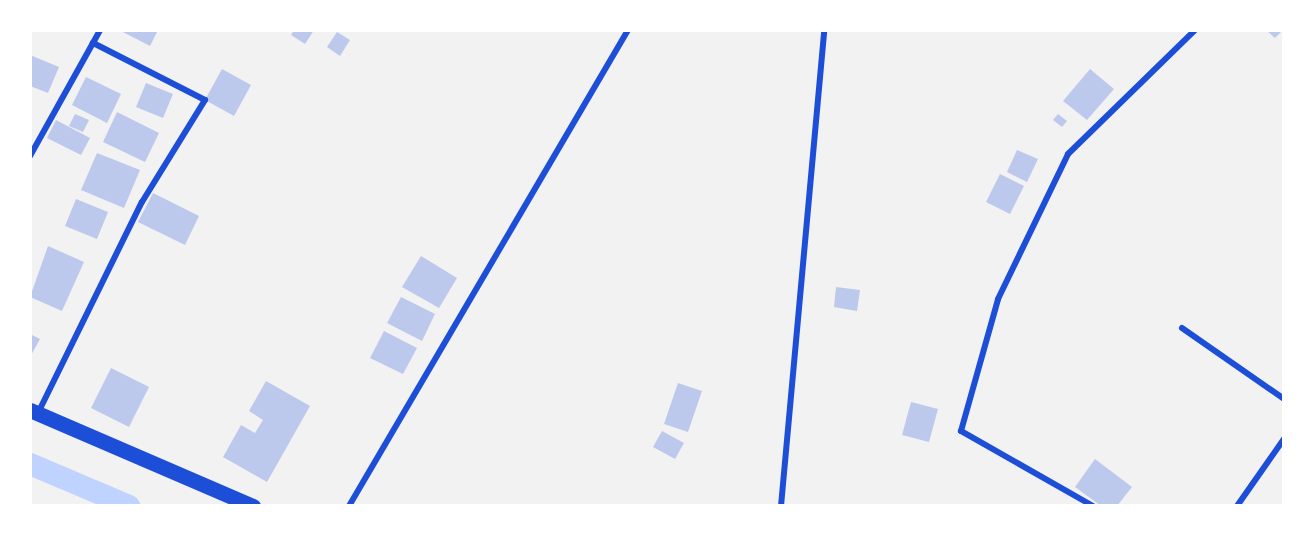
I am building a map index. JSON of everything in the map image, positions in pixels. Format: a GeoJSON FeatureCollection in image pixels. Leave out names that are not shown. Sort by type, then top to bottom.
{"type":"FeatureCollection","features":[{"type":"Feature","properties":{"kind":"main road"},"geometry":{"type":"LineString","coordinates":[[34,412],[253,506]]}},
{"type":"Feature","properties":{"kind":"street"},"geometry":{"type":"LineString","coordinates":[[30,156],[100,30]]}},
{"type":"Feature","properties":{"kind":"street"},"geometry":{"type":"LineString","coordinates":[[349,506],[628,30]]}},
{"type":"Feature","properties":{"kind":"street"},"geometry":{"type":"LineString","coordinates":[[781,506],[824,30]]}},
{"type":"Feature","properties":{"kind":"street"},"geometry":{"type":"LineString","coordinates":[[1093,506],[961,431],[998,298],[1068,154],[1195,30]]}},
{"type":"Feature","properties":{"kind":"street"},"geometry":{"type":"LineString","coordinates":[[34,412],[142,202],[205,100],[93,43]]}},
{"type":"Feature","properties":{"kind":"street"},"geometry":{"type":"LineString","coordinates":[[1182,328],[1284,399]]}},
{"type":"Feature","properties":{"kind":"street"},"geometry":{"type":"LineString","coordinates":[[1237,506],[1284,439]]}},
{"type":"Feature","properties":{"kind":"building"},"geometry":{"type":"Polygon","coordinates":[[[119,30],[158,30],[150,46],[119,30]]]}},
{"type":"Feature","properties":{"kind":"building"},"geometry":{"type":"Polygon","coordinates":[[[294,30],[314,30],[305,44],[291,35],[294,30]]]}},
{"type":"Feature","properties":{"kind":"building"},"geometry":{"type":"Polygon","coordinates":[[[1266,30],[1283,30],[1275,38],[1266,30]]]}},
{"type":"Feature","properties":{"kind":"building"},"geometry":{"type":"Polygon","coordinates":[[[337,32],[350,40],[340,56],[327,47],[337,32]]]}},
{"type":"Feature","properties":{"kind":"building"},"geometry":{"type":"Polygon","coordinates":[[[30,55],[59,67],[48,93],[30,86],[30,55]]]}},
{"type":"Feature","properties":{"kind":"building"},"geometry":{"type":"Polygon","coordinates":[[[222,69],[251,85],[234,116],[205,100],[222,69]]]}},
{"type":"Feature","properties":{"kind":"building"},"geometry":{"type":"Polygon","coordinates":[[[1090,69],[1114,89],[1087,120],[1063,101],[1090,69]]]}},
{"type":"Feature","properties":{"kind":"building"},"geometry":{"type":"Polygon","coordinates":[[[86,77],[121,94],[107,123],[72,105],[86,77]]]}},
{"type":"Feature","properties":{"kind":"building"},"geometry":{"type":"Polygon","coordinates":[[[146,83],[173,94],[163,118],[136,107],[146,83]]]}},
{"type":"Feature","properties":{"kind":"building"},"geometry":{"type":"Polygon","coordinates":[[[117,112],[159,133],[145,162],[103,142],[117,112]]]}},
{"type":"Feature","properties":{"kind":"building"},"geometry":{"type":"Polygon","coordinates":[[[75,114],[89,120],[83,132],[69,126],[75,114]]]}},
{"type":"Feature","properties":{"kind":"building"},"geometry":{"type":"Polygon","coordinates":[[[1058,114],[1067,121],[1062,127],[1053,120],[1058,114]]]}},
{"type":"Feature","properties":{"kind":"building"},"geometry":{"type":"Polygon","coordinates":[[[56,120],[90,138],[81,155],[47,138],[56,120]]]}},
{"type":"Feature","properties":{"kind":"building"},"geometry":{"type":"Polygon","coordinates":[[[1017,150],[1038,159],[1027,182],[1007,172],[1017,150]]]}},
{"type":"Feature","properties":{"kind":"building"},"geometry":{"type":"Polygon","coordinates":[[[97,153],[140,170],[124,208],[81,190],[97,153]]]}},
{"type":"Feature","properties":{"kind":"building"},"geometry":{"type":"Polygon","coordinates":[[[1000,174],[1024,186],[1010,214],[986,202],[1000,174]]]}},
{"type":"Feature","properties":{"kind":"building"},"geometry":{"type":"Polygon","coordinates":[[[153,193],[199,216],[185,245],[138,222],[153,193]]]}},
{"type":"Feature","properties":{"kind":"building"},"geometry":{"type":"Polygon","coordinates":[[[76,199],[108,212],[97,239],[65,226],[76,199]]]}},
{"type":"Feature","properties":{"kind":"building"},"geometry":{"type":"Polygon","coordinates":[[[48,246],[84,262],[62,311],[30,297],[48,246]]]}},
{"type":"Feature","properties":{"kind":"building"},"geometry":{"type":"Polygon","coordinates":[[[421,256],[457,278],[439,308],[402,287],[421,256]]]}},
{"type":"Feature","properties":{"kind":"building"},"geometry":{"type":"Polygon","coordinates":[[[836,287],[860,290],[857,311],[834,307],[836,287]]]}},
{"type":"Feature","properties":{"kind":"building"},"geometry":{"type":"Polygon","coordinates":[[[401,297],[435,314],[422,341],[387,323],[401,297]]]}},
{"type":"Feature","properties":{"kind":"building"},"geometry":{"type":"Polygon","coordinates":[[[384,331],[417,348],[403,374],[370,358],[384,331]]]}},
{"type":"Feature","properties":{"kind":"building"},"geometry":{"type":"Polygon","coordinates":[[[30,334],[40,339],[30,357],[30,334]]]}},
{"type":"Feature","properties":{"kind":"building"},"geometry":{"type":"Polygon","coordinates":[[[111,368],[149,387],[129,427],[91,408],[111,368]]]}},
{"type":"Feature","properties":{"kind":"building"},"geometry":{"type":"Polygon","coordinates":[[[266,381],[310,406],[267,482],[223,457],[241,425],[255,433],[263,420],[249,411],[266,381]]]}},
{"type":"Feature","properties":{"kind":"building"},"geometry":{"type":"Polygon","coordinates":[[[678,383],[702,391],[688,432],[664,424],[678,383]]]}},
{"type":"Feature","properties":{"kind":"building"},"geometry":{"type":"Polygon","coordinates":[[[911,402],[938,409],[929,442],[902,435],[911,402]]]}},
{"type":"Feature","properties":{"kind":"building"},"geometry":{"type":"Polygon","coordinates":[[[662,431],[684,443],[675,459],[653,447],[662,431]]]}},
{"type":"Feature","properties":{"kind":"building"},"geometry":{"type":"Polygon","coordinates":[[[1095,459],[1132,487],[1117,506],[1101,506],[1075,487],[1095,459]]]}},
{"type":"Feature","properties":{"kind":"waterway"},"geometry":{"type":"LineString","coordinates":[[30,464],[129,506]]}}]}
